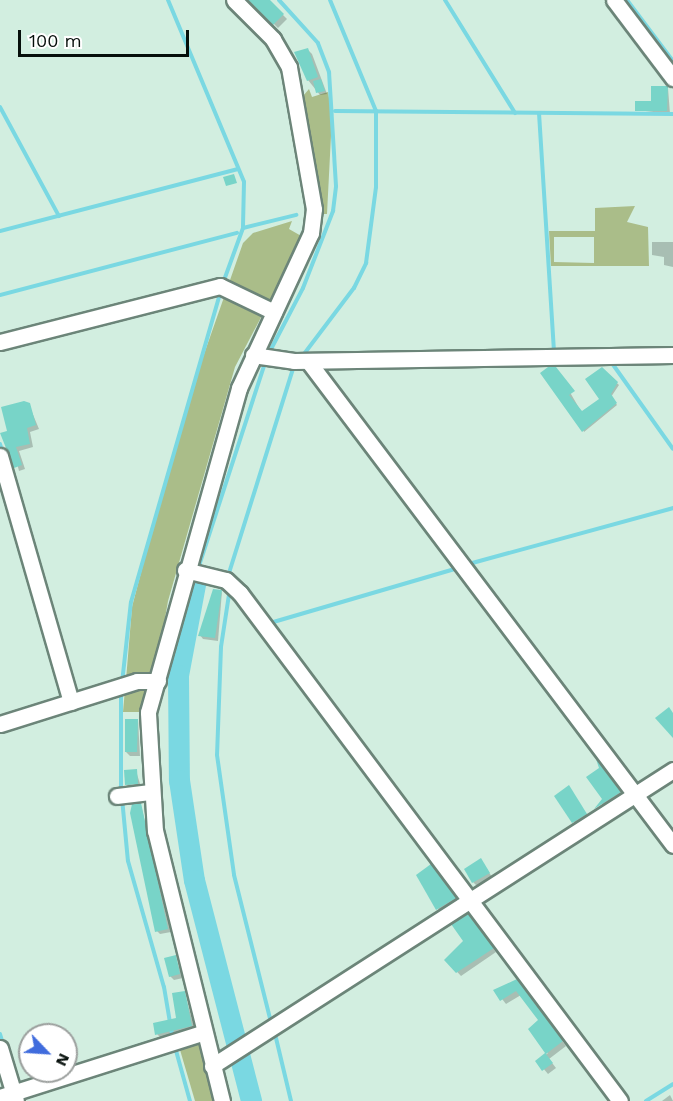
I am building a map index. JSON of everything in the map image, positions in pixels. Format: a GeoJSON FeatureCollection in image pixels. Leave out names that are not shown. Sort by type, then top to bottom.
{"type":"FeatureCollection","features":[{"type":"Feature","properties":{"kind":"street"},"geometry":{"type":"LineString","coordinates":[[222,1101],[202,1033],[151,792],[148,712],[262,357],[274,312],[311,233],[311,181],[289,67],[273,39],[234,0]]}},
{"type":"Feature","properties":{"kind":"street"},"geometry":{"type":"LineString","coordinates":[[614,0],[673,78]]}},
{"type":"Feature","properties":{"kind":"street"},"geometry":{"type":"LineString","coordinates":[[0,342],[223,287],[274,312]]}},
{"type":"Feature","properties":{"kind":"street"},"geometry":{"type":"LineString","coordinates":[[262,357],[308,361],[673,355]]}},
{"type":"Feature","properties":{"kind":"street"},"geometry":{"type":"LineString","coordinates":[[308,361],[673,844]]}},
{"type":"Feature","properties":{"kind":"street"},"geometry":{"type":"LineString","coordinates":[[0,456],[70,698]]}},
{"type":"Feature","properties":{"kind":"street"},"geometry":{"type":"LineString","coordinates":[[193,573],[230,583],[620,1101]]}},
{"type":"Feature","properties":{"kind":"street"},"geometry":{"type":"LineString","coordinates":[[0,724],[70,698],[122,686],[158,681]]}},
{"type":"Feature","properties":{"kind":"street"},"geometry":{"type":"LineString","coordinates":[[213,1066],[673,771]]}},
{"type":"Feature","properties":{"kind":"street"},"geometry":{"type":"LineString","coordinates":[[120,796],[151,792]]}},
{"type":"Feature","properties":{"kind":"street"},"geometry":{"type":"LineString","coordinates":[[0,1048],[11,1093],[202,1033]]}},
{"type":"Feature","properties":{"kind":"green space"},"geometry":{"type":"Polygon","coordinates":[[[309,89],[312,97],[328,92],[332,116],[327,214],[320,214],[303,96],[309,89]]]}},
{"type":"Feature","properties":{"kind":"green space"},"geometry":{"type":"Polygon","coordinates":[[[635,206],[627,222],[648,227],[649,266],[551,266],[549,231],[595,231],[595,208],[635,206]],[[554,237],[554,262],[594,263],[594,237],[554,237]]]}},
{"type":"Feature","properties":{"kind":"green space"},"geometry":{"type":"Polygon","coordinates":[[[292,221],[289,229],[303,237],[235,367],[168,601],[156,670],[126,680],[132,607],[148,546],[196,377],[243,243],[253,233],[292,221]]]}},
{"type":"Feature","properties":{"kind":"green space"},"geometry":{"type":"Polygon","coordinates":[[[145,687],[143,712],[123,712],[125,689],[145,687]]]}},
{"type":"Feature","properties":{"kind":"green space"},"geometry":{"type":"Polygon","coordinates":[[[198,1041],[216,1101],[195,1101],[178,1043],[198,1041]]]}},
{"type":"Feature","properties":{"kind":"building"},"geometry":{"type":"Polygon","coordinates":[[[248,0],[270,0],[284,14],[273,25],[248,0]]]}},
{"type":"Feature","properties":{"kind":"building"},"geometry":{"type":"Polygon","coordinates":[[[308,48],[318,77],[307,81],[294,52],[308,48]]]}},
{"type":"Feature","properties":{"kind":"building"},"geometry":{"type":"Polygon","coordinates":[[[321,79],[325,91],[316,93],[313,81],[321,79]]]}},
{"type":"Feature","properties":{"kind":"building"},"geometry":{"type":"Polygon","coordinates":[[[651,86],[668,86],[667,111],[635,111],[635,101],[651,101],[651,86]]]}},
{"type":"Feature","properties":{"kind":"building"},"geometry":{"type":"Polygon","coordinates":[[[234,174],[237,183],[226,186],[223,177],[234,174]]]}},
{"type":"Feature","properties":{"kind":"building"},"geometry":{"type":"Polygon","coordinates":[[[548,367],[556,367],[575,391],[569,395],[582,411],[599,399],[585,379],[602,367],[618,382],[611,394],[617,403],[582,432],[540,373],[548,367]]]}},
{"type":"Feature","properties":{"kind":"building"},"geometry":{"type":"Polygon","coordinates":[[[24,401],[30,403],[36,425],[27,428],[30,444],[16,447],[22,465],[14,468],[0,433],[7,431],[1,407],[24,401]]]}},
{"type":"Feature","properties":{"kind":"building"},"geometry":{"type":"Polygon","coordinates":[[[213,589],[222,590],[215,638],[198,636],[213,589]]]}},
{"type":"Feature","properties":{"kind":"building"},"geometry":{"type":"Polygon","coordinates":[[[669,707],[673,713],[673,738],[655,718],[669,707]]]}},
{"type":"Feature","properties":{"kind":"building"},"geometry":{"type":"Polygon","coordinates":[[[125,719],[138,719],[137,752],[125,752],[125,719]]]}},
{"type":"Feature","properties":{"kind":"building"},"geometry":{"type":"Polygon","coordinates":[[[596,759],[621,792],[594,809],[602,799],[586,777],[599,768],[596,759]]]}},
{"type":"Feature","properties":{"kind":"building"},"geometry":{"type":"Polygon","coordinates":[[[137,769],[138,784],[125,785],[124,770],[137,769]]]}},
{"type":"Feature","properties":{"kind":"building"},"geometry":{"type":"Polygon","coordinates":[[[569,785],[587,814],[572,823],[554,796],[569,785]]]}},
{"type":"Feature","properties":{"kind":"building"},"geometry":{"type":"Polygon","coordinates":[[[141,803],[168,929],[155,932],[130,813],[132,804],[141,803]]]}},
{"type":"Feature","properties":{"kind":"building"},"geometry":{"type":"Polygon","coordinates":[[[481,858],[490,873],[472,883],[464,869],[481,858]]]}},
{"type":"Feature","properties":{"kind":"building"},"geometry":{"type":"Polygon","coordinates":[[[431,864],[456,898],[436,910],[416,875],[431,864]]]}},
{"type":"Feature","properties":{"kind":"building"},"geometry":{"type":"Polygon","coordinates":[[[468,914],[494,948],[456,973],[444,960],[463,941],[451,924],[468,914]]]}},
{"type":"Feature","properties":{"kind":"building"},"geometry":{"type":"Polygon","coordinates":[[[176,955],[180,974],[169,977],[164,958],[176,955]]]}},
{"type":"Feature","properties":{"kind":"building"},"geometry":{"type":"Polygon","coordinates":[[[517,979],[563,1041],[546,1054],[553,1063],[542,1071],[535,1061],[545,1053],[528,1029],[538,1020],[516,991],[500,1001],[493,990],[517,979]]]}},
{"type":"Feature","properties":{"kind":"building"},"geometry":{"type":"Polygon","coordinates":[[[185,991],[192,1026],[155,1035],[153,1023],[176,1018],[172,993],[185,991]]]}},
{"type":"Feature","properties":{"kind":"waterway"},"geometry":{"type":"LineString","coordinates":[[168,0],[244,182],[243,227]]}},
{"type":"Feature","properties":{"kind":"waterway"},"geometry":{"type":"LineString","coordinates":[[269,353],[303,288],[333,211],[336,186],[329,72],[318,43],[279,0]]}},
{"type":"Feature","properties":{"kind":"waterway"},"geometry":{"type":"LineString","coordinates":[[304,354],[354,288],[366,263],[376,187],[376,111],[330,0]]}},
{"type":"Feature","properties":{"kind":"waterway"},"geometry":{"type":"LineString","coordinates":[[445,0],[515,113]]}},
{"type":"Feature","properties":{"kind":"waterway"},"geometry":{"type":"LineString","coordinates":[[627,0],[673,61]]}},
{"type":"Feature","properties":{"kind":"waterway"},"geometry":{"type":"LineString","coordinates":[[0,107],[59,216]]}},
{"type":"Feature","properties":{"kind":"waterway"},"geometry":{"type":"LineString","coordinates":[[335,111],[673,114]]}},
{"type":"Feature","properties":{"kind":"waterway"},"geometry":{"type":"LineString","coordinates":[[539,113],[554,351]]}},
{"type":"Feature","properties":{"kind":"waterway"},"geometry":{"type":"LineString","coordinates":[[0,231],[238,169]]}},
{"type":"Feature","properties":{"kind":"waterway"},"geometry":{"type":"LineString","coordinates":[[223,283],[243,228],[296,215]]}},
{"type":"Feature","properties":{"kind":"waterway"},"geometry":{"type":"LineString","coordinates":[[0,295],[237,233]]}},
{"type":"Feature","properties":{"kind":"waterway"},"geometry":{"type":"LineString","coordinates":[[122,683],[131,602],[221,290]]}},
{"type":"Feature","properties":{"kind":"waterway"},"geometry":{"type":"LineString","coordinates":[[609,359],[673,449]]}},
{"type":"Feature","properties":{"kind":"waterway"},"geometry":{"type":"LineString","coordinates":[[198,569],[266,360]]}},
{"type":"Feature","properties":{"kind":"waterway"},"geometry":{"type":"LineString","coordinates":[[229,573],[294,366]]}},
{"type":"Feature","properties":{"kind":"waterway"},"geometry":{"type":"LineString","coordinates":[[0,444],[3,453]]}},
{"type":"Feature","properties":{"kind":"waterway"},"geometry":{"type":"LineString","coordinates":[[465,565],[673,508]]}},
{"type":"Feature","properties":{"kind":"waterway"},"geometry":{"type":"LineString","coordinates":[[270,623],[458,568]]}},
{"type":"Feature","properties":{"kind":"waterway"},"geometry":{"type":"LineString","coordinates":[[226,573],[243,586]]}},
{"type":"Feature","properties":{"kind":"waterway"},"geometry":{"type":"LineString","coordinates":[[196,579],[178,675],[179,780],[194,880],[251,1101]]}},
{"type":"Feature","properties":{"kind":"waterway"},"geometry":{"type":"LineString","coordinates":[[230,588],[221,647],[217,755],[234,875],[271,1022]]}},
{"type":"Feature","properties":{"kind":"waterway"},"geometry":{"type":"LineString","coordinates":[[121,690],[121,791]]}},
{"type":"Feature","properties":{"kind":"waterway"},"geometry":{"type":"LineString","coordinates":[[122,798],[128,861],[164,987],[173,1040]]}},
{"type":"Feature","properties":{"kind":"waterway"},"geometry":{"type":"LineString","coordinates":[[0,1034],[3,1044]]}},
{"type":"Feature","properties":{"kind":"waterway"},"geometry":{"type":"LineString","coordinates":[[119,1052],[169,1036]]}},
{"type":"Feature","properties":{"kind":"waterway"},"geometry":{"type":"LineString","coordinates":[[276,1038],[291,1101]]}},
{"type":"Feature","properties":{"kind":"waterway"},"geometry":{"type":"LineString","coordinates":[[175,1047],[190,1101]]}},
{"type":"Feature","properties":{"kind":"waterway"},"geometry":{"type":"LineString","coordinates":[[646,1101],[673,1084]]}}]}
